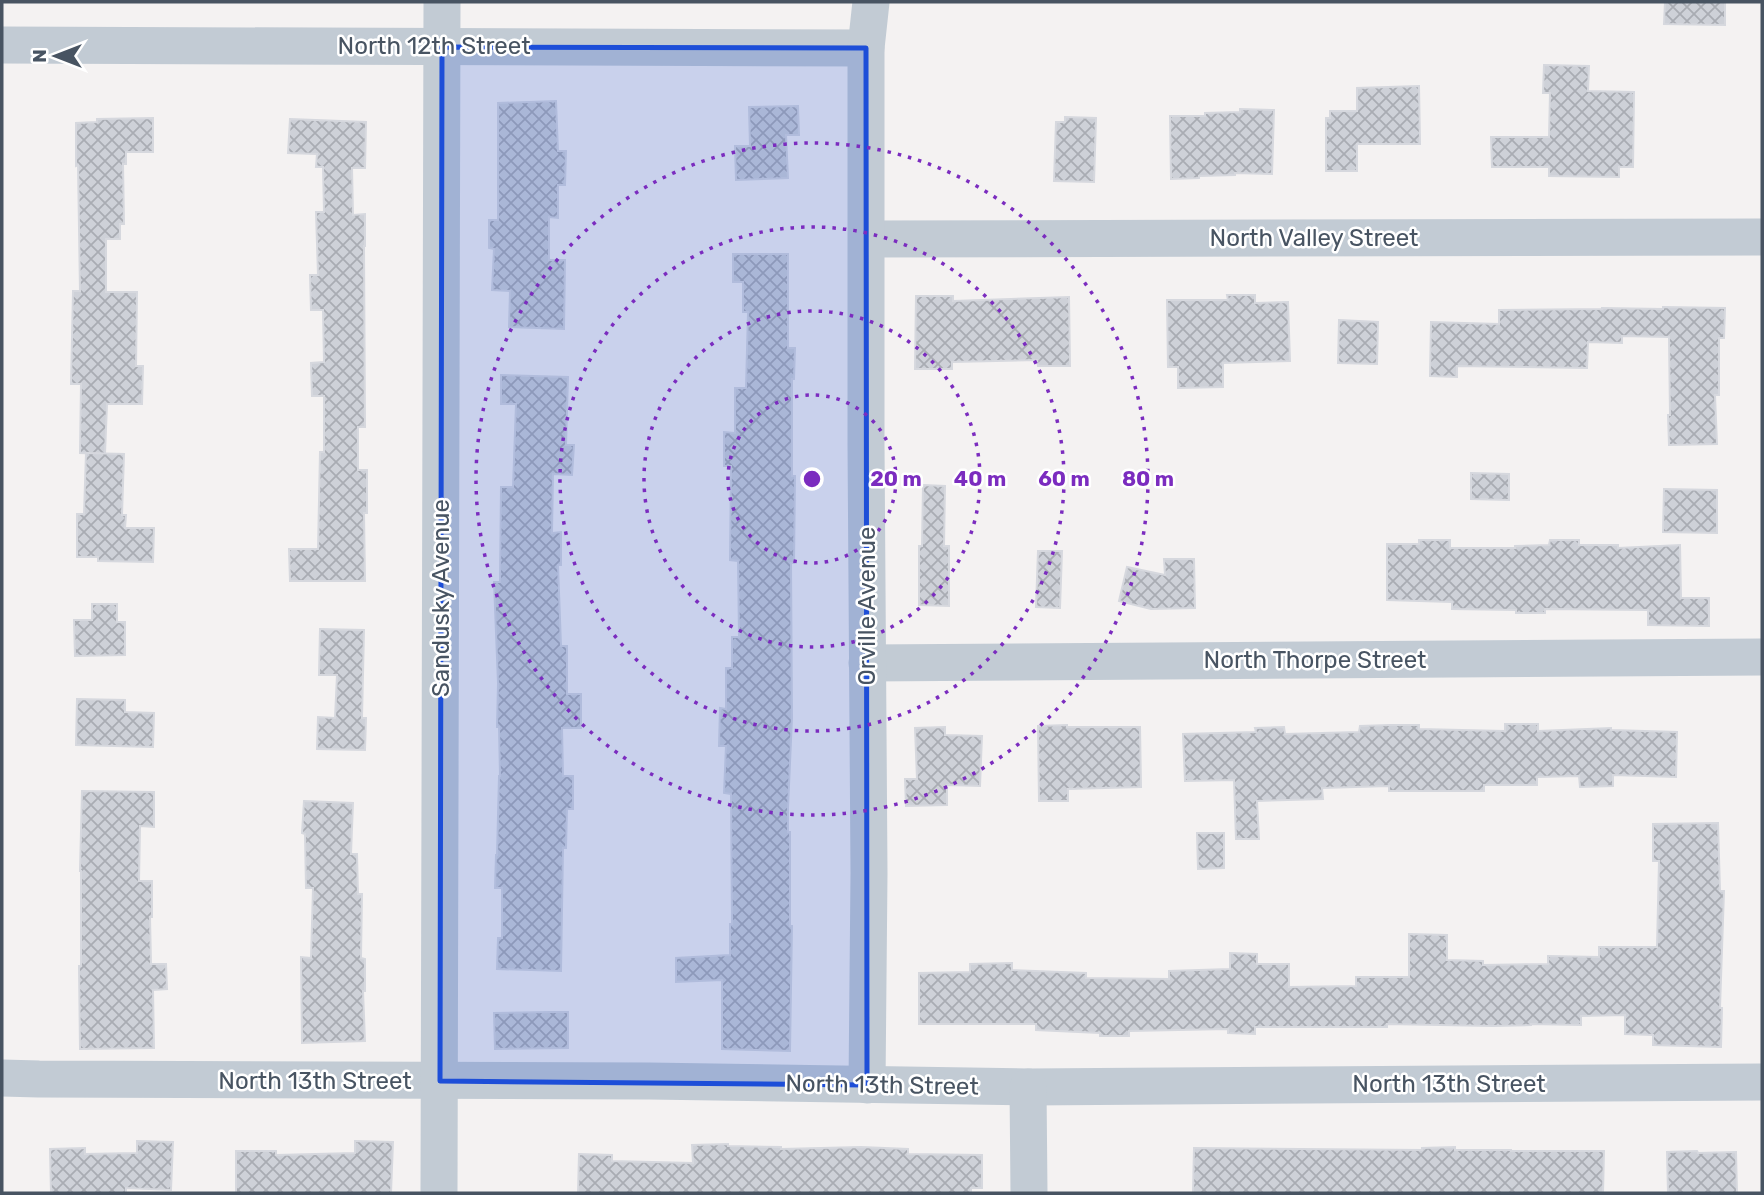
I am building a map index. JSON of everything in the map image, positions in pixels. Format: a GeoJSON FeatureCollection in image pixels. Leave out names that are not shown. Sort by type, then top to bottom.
{"type":"FeatureCollection","features":[{"type":"Feature","properties":{"kind":"street","name":"Sandusky Avenue"},"geometry":{"type":"LineString","coordinates":[[439,1193],[442,2]]}},
{"type":"Feature","properties":{"kind":"street","name":"Orville Avenue"},"geometry":{"type":"LineString","coordinates":[[867,1086],[869,873],[866,48],[871,2]]}},
{"type":"Feature","properties":{"kind":"street","name":"North 12th Street"},"geometry":{"type":"LineString","coordinates":[[2,45],[866,48]]}},
{"type":"Feature","properties":{"kind":"street","name":"North Valley Street"},"geometry":{"type":"LineString","coordinates":[[867,239],[1762,237]]}},
{"type":"Feature","properties":{"kind":"street","name":"North Thorpe Street"},"geometry":{"type":"LineString","coordinates":[[867,663],[1762,657]]}},
{"type":"Feature","properties":{"kind":"street","name":"North 13th Street"},"geometry":{"type":"LineString","coordinates":[[2,1078],[1028,1087],[1762,1082]]}},
{"type":"Feature","properties":{"kind":"street"},"geometry":{"type":"LineString","coordinates":[[1028,1087],[1029,1193]]}},
{"type":"Feature","properties":{"kind":"highlighted area"},"geometry":{"type":"Polygon","coordinates":[[[442,47],[866,48],[867,1085],[440,1081],[442,47]]]}},
{"type":"Feature","properties":{"kind":"building"},"geometry":{"type":"Polygon","coordinates":[[[1665,2],[1725,2],[1725,25],[1664,24],[1665,2]]]}},
{"type":"Feature","properties":{"kind":"building"},"geometry":{"type":"Polygon","coordinates":[[[1544,65],[1589,66],[1588,91],[1634,92],[1633,167],[1619,167],[1619,177],[1549,176],[1549,167],[1492,167],[1491,137],[1549,137],[1550,93],[1543,93],[1544,65]]]}},
{"type":"Feature","properties":{"kind":"building"},"geometry":{"type":"Polygon","coordinates":[[[1419,86],[1420,144],[1357,144],[1357,171],[1326,171],[1326,118],[1330,118],[1330,111],[1357,111],[1357,88],[1419,86]]]}},
{"type":"Feature","properties":{"kind":"building"},"geometry":{"type":"Polygon","coordinates":[[[556,101],[558,151],[566,151],[565,185],[558,185],[558,218],[549,217],[549,260],[565,260],[564,329],[509,327],[510,291],[492,290],[494,249],[489,248],[489,220],[498,220],[498,103],[556,101]]]}},
{"type":"Feature","properties":{"kind":"building"},"geometry":{"type":"Polygon","coordinates":[[[798,106],[799,135],[786,135],[788,178],[736,180],[735,146],[750,146],[749,107],[798,106]]]}},
{"type":"Feature","properties":{"kind":"building"},"geometry":{"type":"Polygon","coordinates":[[[1240,109],[1274,110],[1272,174],[1235,173],[1171,179],[1170,116],[1205,116],[1205,113],[1240,112],[1240,109]]]}},
{"type":"Feature","properties":{"kind":"building"},"geometry":{"type":"Polygon","coordinates":[[[1065,117],[1096,118],[1094,182],[1054,181],[1056,122],[1065,122],[1065,117]]]}},
{"type":"Feature","properties":{"kind":"building"},"geometry":{"type":"Polygon","coordinates":[[[153,118],[153,152],[126,152],[126,164],[123,164],[124,224],[120,224],[120,239],[106,239],[106,292],[137,292],[136,366],[143,366],[142,404],[107,404],[105,454],[80,453],[81,384],[71,384],[73,291],[80,291],[76,123],[97,122],[97,119],[153,118]]]}},
{"type":"Feature","properties":{"kind":"building"},"geometry":{"type":"Polygon","coordinates":[[[290,119],[366,122],[365,168],[352,168],[353,215],[365,214],[365,427],[358,427],[358,470],[367,470],[367,513],[364,513],[365,581],[290,581],[289,549],[318,549],[320,452],[324,452],[324,396],[312,396],[311,363],[324,362],[323,310],[311,310],[310,275],[318,275],[316,212],[324,212],[323,167],[316,167],[317,154],[288,153],[290,119]]]}},
{"type":"Feature","properties":{"kind":"building"},"geometry":{"type":"Polygon","coordinates":[[[733,254],[788,254],[788,348],[795,348],[792,379],[792,476],[795,476],[794,563],[791,563],[792,718],[788,808],[792,926],[790,1051],[722,1049],[722,980],[676,982],[676,958],[730,955],[731,794],[724,793],[726,746],[719,746],[720,708],[726,709],[726,668],[732,668],[732,637],[739,637],[738,561],[730,560],[731,466],[724,466],[724,432],[735,433],[735,388],[746,388],[748,312],[743,312],[743,282],[733,282],[733,254]]]}},
{"type":"Feature","properties":{"kind":"building"},"geometry":{"type":"Polygon","coordinates":[[[1227,295],[1255,295],[1255,303],[1288,302],[1290,361],[1223,363],[1223,387],[1178,388],[1178,367],[1168,367],[1167,300],[1228,300],[1227,295]]]}},
{"type":"Feature","properties":{"kind":"building"},"geometry":{"type":"Polygon","coordinates":[[[916,296],[953,296],[953,301],[1069,297],[1070,366],[1038,366],[1037,360],[952,362],[952,369],[915,369],[916,296]]]}},
{"type":"Feature","properties":{"kind":"building"},"geometry":{"type":"Polygon","coordinates":[[[1725,308],[1724,338],[1719,338],[1719,395],[1715,395],[1717,444],[1669,445],[1669,337],[1622,336],[1622,343],[1588,342],[1587,368],[1457,366],[1457,377],[1430,376],[1431,322],[1499,324],[1499,310],[1725,308]]]}},
{"type":"Feature","properties":{"kind":"building"},"geometry":{"type":"Polygon","coordinates":[[[1339,320],[1378,322],[1377,364],[1338,363],[1339,320]]]}},
{"type":"Feature","properties":{"kind":"building"},"geometry":{"type":"Polygon","coordinates":[[[501,375],[568,377],[566,445],[574,445],[572,475],[553,474],[552,533],[561,532],[561,565],[558,565],[561,646],[567,646],[567,694],[581,694],[581,728],[562,728],[563,776],[573,776],[573,809],[567,809],[566,848],[563,848],[561,971],[497,969],[498,938],[502,938],[502,888],[495,888],[500,776],[494,582],[500,582],[501,487],[513,487],[516,404],[501,404],[501,375]]]}},
{"type":"Feature","properties":{"kind":"building"},"geometry":{"type":"Polygon","coordinates":[[[86,453],[124,454],[122,515],[126,515],[125,528],[154,528],[153,562],[98,561],[98,557],[77,557],[77,514],[84,514],[86,453]]]}},
{"type":"Feature","properties":{"kind":"building"},"geometry":{"type":"Polygon","coordinates":[[[1471,473],[1509,474],[1509,500],[1471,499],[1471,473]]]}},
{"type":"Feature","properties":{"kind":"building"},"geometry":{"type":"Polygon","coordinates":[[[923,485],[945,486],[944,546],[949,546],[949,606],[919,605],[923,485]]]}},
{"type":"Feature","properties":{"kind":"building"},"geometry":{"type":"Polygon","coordinates":[[[1664,489],[1717,490],[1717,533],[1663,532],[1664,489]]]}},
{"type":"Feature","properties":{"kind":"building"},"geometry":{"type":"Polygon","coordinates":[[[1419,540],[1450,540],[1450,548],[1515,548],[1549,545],[1550,540],[1579,540],[1579,545],[1618,545],[1618,548],[1680,545],[1681,598],[1709,598],[1709,626],[1648,625],[1648,610],[1545,609],[1545,613],[1516,613],[1516,610],[1452,609],[1452,602],[1387,600],[1387,544],[1419,544],[1419,540]]]}},
{"type":"Feature","properties":{"kind":"building"},"geometry":{"type":"Polygon","coordinates":[[[1038,551],[1062,551],[1060,608],[1036,607],[1038,551]]]}},
{"type":"Feature","properties":{"kind":"building"},"geometry":{"type":"Polygon","coordinates":[[[1164,559],[1194,559],[1195,608],[1151,609],[1119,601],[1127,567],[1165,575],[1164,559]]]}},
{"type":"Feature","properties":{"kind":"building"},"geometry":{"type":"Polygon","coordinates":[[[92,604],[117,604],[117,622],[125,622],[125,655],[75,656],[74,620],[92,620],[92,604]]]}},
{"type":"Feature","properties":{"kind":"building"},"geometry":{"type":"Polygon","coordinates":[[[320,629],[364,630],[362,718],[366,718],[365,750],[317,749],[318,717],[335,718],[337,675],[319,675],[320,629]]]}},
{"type":"Feature","properties":{"kind":"building"},"geometry":{"type":"Polygon","coordinates":[[[77,699],[125,700],[125,712],[154,713],[153,747],[76,745],[77,699]]]}},
{"type":"Feature","properties":{"kind":"building"},"geometry":{"type":"Polygon","coordinates":[[[1505,724],[1538,724],[1538,731],[1611,728],[1677,732],[1676,777],[1613,775],[1613,786],[1580,787],[1579,776],[1537,777],[1537,785],[1484,785],[1484,791],[1389,791],[1389,786],[1322,788],[1323,799],[1257,801],[1259,839],[1236,839],[1234,780],[1185,781],[1183,734],[1256,732],[1255,728],[1284,727],[1285,734],[1359,732],[1360,726],[1390,725],[1419,725],[1419,729],[1505,731],[1505,724]]]}},
{"type":"Feature","properties":{"kind":"building"},"geometry":{"type":"Polygon","coordinates":[[[1038,726],[1140,727],[1141,787],[1068,789],[1068,801],[1039,801],[1038,726]]]}},
{"type":"Feature","properties":{"kind":"building"},"geometry":{"type":"Polygon","coordinates":[[[945,727],[945,735],[982,736],[980,786],[947,785],[947,805],[906,806],[905,779],[917,779],[915,728],[945,727]]]}},
{"type":"Feature","properties":{"kind":"building"},"geometry":{"type":"Polygon","coordinates":[[[82,791],[154,792],[154,827],[140,826],[139,881],[152,881],[151,964],[166,964],[167,989],[153,990],[154,1048],[80,1049],[82,791]]]}},
{"type":"Feature","properties":{"kind":"building"},"geometry":{"type":"Polygon","coordinates":[[[304,801],[353,803],[351,854],[357,854],[358,894],[362,894],[361,958],[365,959],[365,1041],[302,1043],[301,957],[311,958],[313,888],[306,888],[305,834],[302,833],[304,801]]]}},
{"type":"Feature","properties":{"kind":"building"},"geometry":{"type":"Polygon","coordinates":[[[1718,823],[1720,891],[1724,891],[1721,1047],[1653,1045],[1653,1035],[1625,1034],[1625,1015],[1581,1016],[1581,1025],[1387,1024],[1387,1027],[1255,1027],[1255,1034],[1228,1033],[1228,1029],[1129,1031],[1129,1036],[1036,1030],[1036,1024],[919,1024],[919,973],[970,972],[970,964],[1012,963],[1012,970],[1086,973],[1086,978],[1169,979],[1169,971],[1230,969],[1230,953],[1257,954],[1257,964],[1289,964],[1289,987],[1356,986],[1356,977],[1409,977],[1409,934],[1447,935],[1447,960],[1483,961],[1483,965],[1548,964],[1548,956],[1599,957],[1599,947],[1657,947],[1659,861],[1653,861],[1653,824],[1718,823]]]}},
{"type":"Feature","properties":{"kind":"building"},"geometry":{"type":"Polygon","coordinates":[[[1197,833],[1224,833],[1224,868],[1198,869],[1197,833]]]}},
{"type":"Feature","properties":{"kind":"building"},"geometry":{"type":"Polygon","coordinates":[[[568,1012],[568,1048],[495,1049],[494,1013],[568,1012]]]}},
{"type":"Feature","properties":{"kind":"building"},"geometry":{"type":"Polygon","coordinates":[[[137,1141],[173,1142],[171,1190],[126,1188],[126,1193],[51,1193],[50,1149],[85,1148],[85,1154],[137,1153],[137,1141]]]}},
{"type":"Feature","properties":{"kind":"building"},"geometry":{"type":"Polygon","coordinates":[[[355,1141],[393,1142],[391,1193],[236,1193],[236,1151],[276,1151],[276,1155],[355,1153],[355,1141]]]}},
{"type":"Feature","properties":{"kind":"building"},"geometry":{"type":"Polygon","coordinates":[[[728,1144],[781,1149],[908,1149],[908,1154],[982,1155],[982,1188],[971,1188],[971,1193],[578,1193],[579,1154],[612,1155],[612,1161],[693,1163],[692,1145],[728,1144]]]}},
{"type":"Feature","properties":{"kind":"building"},"geometry":{"type":"Polygon","coordinates":[[[1455,1147],[1455,1150],[1604,1151],[1603,1193],[1193,1193],[1194,1148],[1422,1150],[1455,1147]]]}},
{"type":"Feature","properties":{"kind":"building"},"geometry":{"type":"Polygon","coordinates":[[[1667,1152],[1736,1152],[1737,1193],[1668,1193],[1667,1152]]]}}]}
